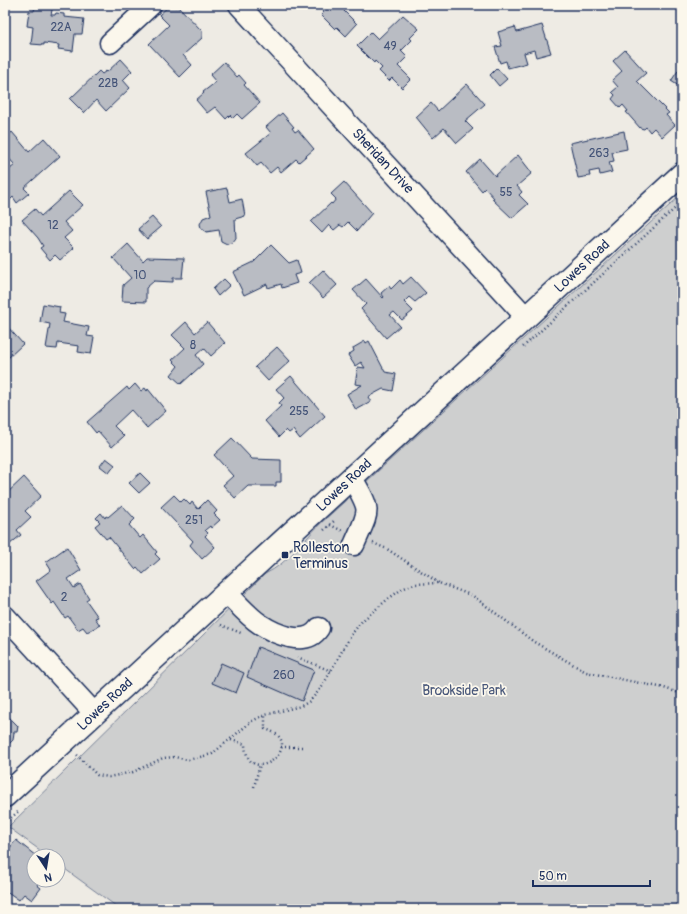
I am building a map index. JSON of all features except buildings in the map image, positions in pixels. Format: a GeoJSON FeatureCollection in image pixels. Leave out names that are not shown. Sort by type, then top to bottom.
{"type":"FeatureCollection","features":[{"type":"Feature","properties":{"kind":"main road","name":"Lowes Road"},"geometry":{"type":"LineString","coordinates":[[5,796],[682,174]]}},
{"type":"Feature","properties":{"kind":"street"},"geometry":{"type":"LineString","coordinates":[[110,43],[151,5]]}},
{"type":"Feature","properties":{"kind":"street","name":"Sheridan Drive"},"geometry":{"type":"LineString","coordinates":[[239,5],[526,317]]}},
{"type":"Feature","properties":{"kind":"street"},"geometry":{"type":"LineString","coordinates":[[352,478],[367,509],[366,520],[356,541]]}},
{"type":"Feature","properties":{"kind":"street"},"geometry":{"type":"LineString","coordinates":[[227,592],[259,623],[285,636],[296,638],[306,637],[315,633],[319,628]]}},
{"type":"Feature","properties":{"kind":"street"},"geometry":{"type":"LineString","coordinates":[[5,616],[95,714]]}},
{"type":"Feature","properties":{"kind":"path"},"geometry":{"type":"LineString","coordinates":[[330,525],[356,541],[387,549],[439,583],[473,596],[524,635],[576,667],[597,675],[664,688],[682,694]]}},
{"type":"Feature","properties":{"kind":"path"},"geometry":{"type":"LineString","coordinates":[[423,583],[426,580],[426,574]]}},
{"type":"Feature","properties":{"kind":"path"},"geometry":{"type":"LineString","coordinates":[[78,756],[97,775],[110,777],[133,772],[163,758],[175,757],[188,760],[212,754],[231,740],[252,721],[265,715],[300,706],[310,701],[322,687],[351,635],[362,621],[402,589],[414,584],[439,583]]}},
{"type":"Feature","properties":{"kind":"path"},"geometry":{"type":"LineString","coordinates":[[231,740],[245,744],[251,760],[265,765],[274,761],[279,755],[281,747],[278,736],[272,731],[265,729],[265,715]]}},
{"type":"Feature","properties":{"kind":"path"},"geometry":{"type":"LineString","coordinates":[[281,747],[303,747]]}},
{"type":"Feature","properties":{"kind":"path"},"geometry":{"type":"LineString","coordinates":[[254,787],[260,764]]}},
{"type":"Feature","properties":{"kind":"green space","name":"Brookside Park"},"geometry":{"type":"Polygon","coordinates":[[[682,194],[682,909],[120,909],[66,870],[66,848],[37,848],[8,827],[265,574],[288,558],[321,523],[682,194]]]}},
{"type":"Feature","properties":{"kind":"place","name":"Rolleston Terminus"},"geometry":{"type":"Point","coordinates":[285,555]}}]}
